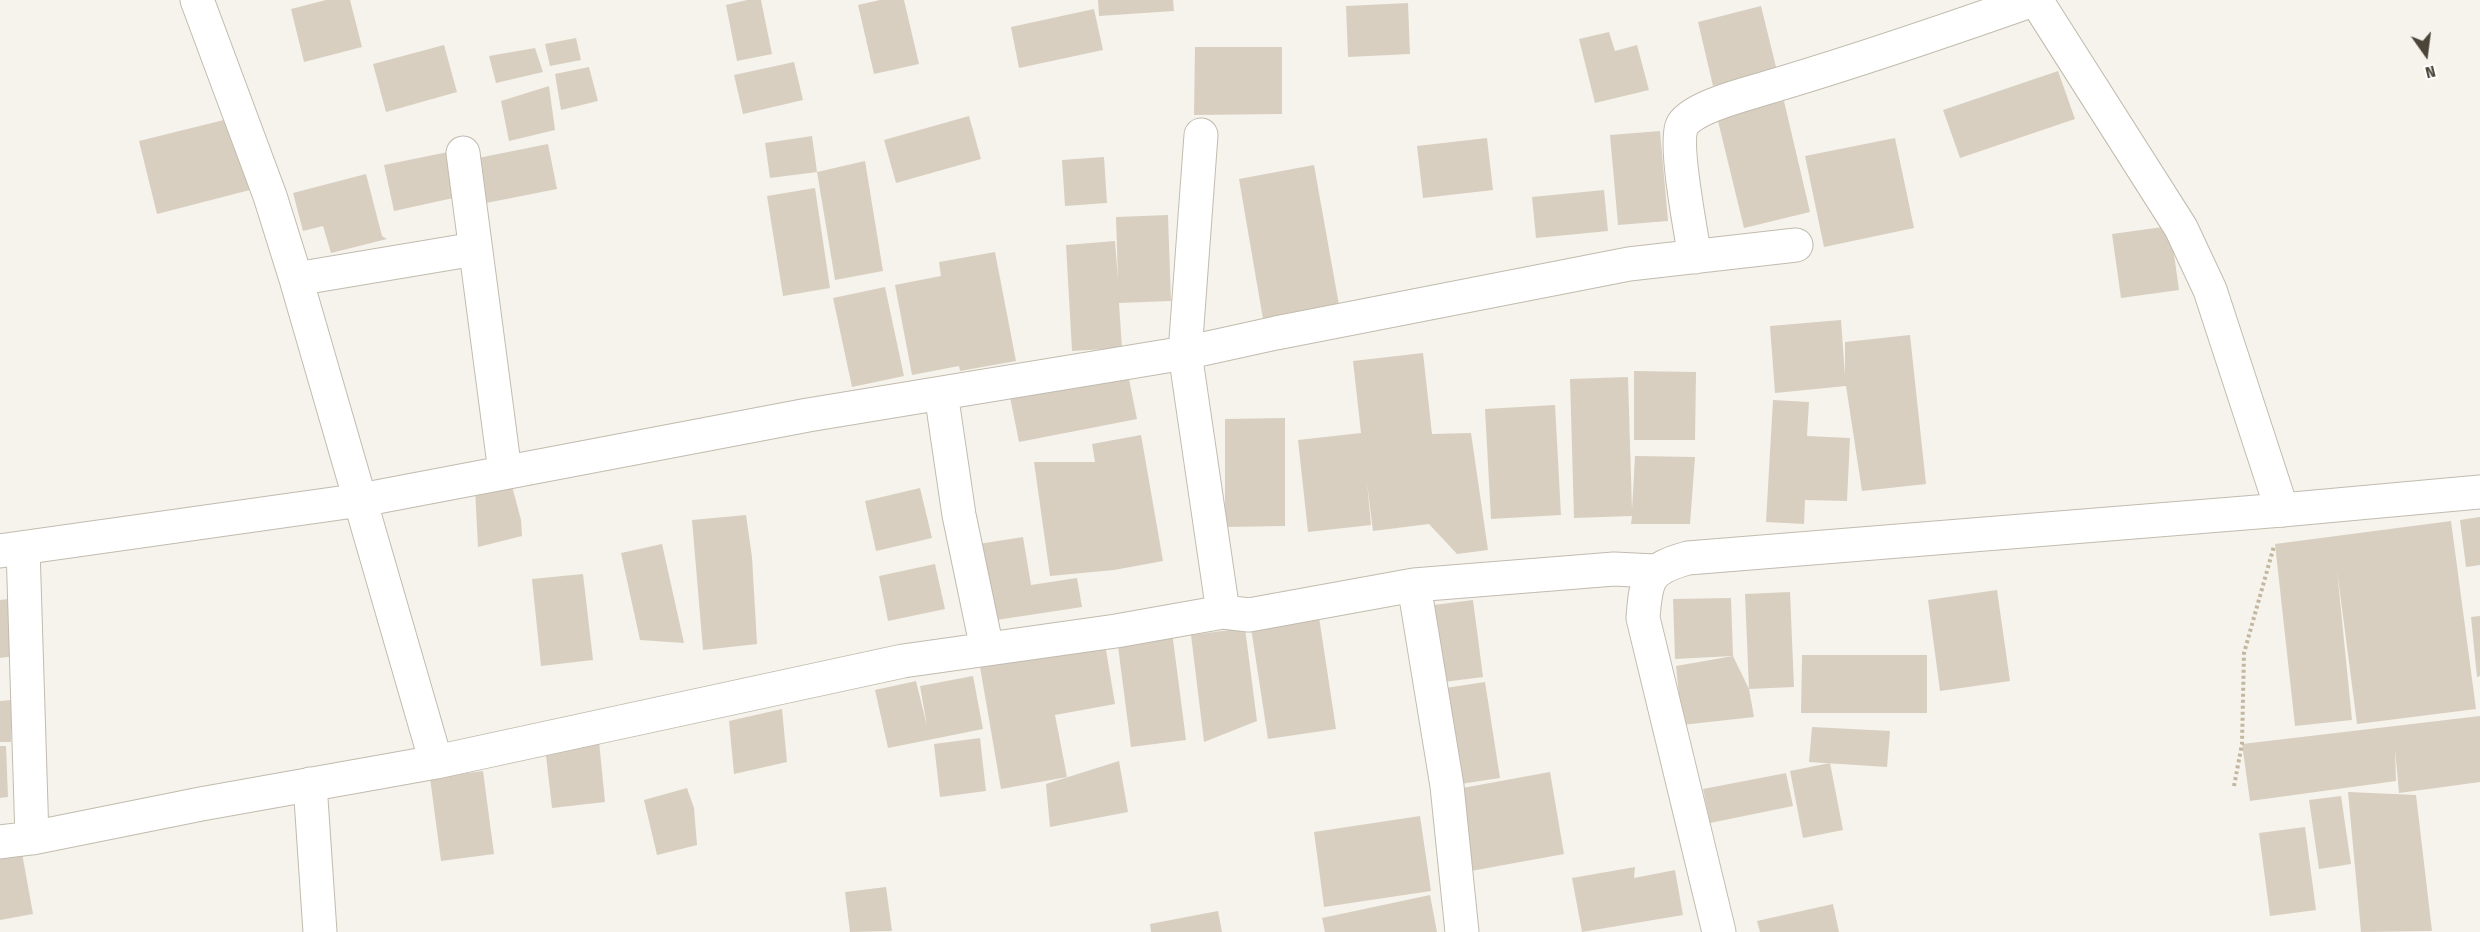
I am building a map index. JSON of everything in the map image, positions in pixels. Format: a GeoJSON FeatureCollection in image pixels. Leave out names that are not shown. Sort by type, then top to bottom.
{"type":"FeatureCollection","features":[{"type":"Feature","properties":{"kind":"street"},"geometry":{"type":"LineString","coordinates":[[197,0],[270,196],[436,762]]}},
{"type":"Feature","properties":{"kind":"street"},"geometry":{"type":"LineString","coordinates":[[1695,257],[1679,150],[1682,125],[1688,118],[1720,102],[1861,60],[2035,0],[2181,228],[2210,290],[2282,510]]}},
{"type":"Feature","properties":{"kind":"street"},"geometry":{"type":"LineString","coordinates":[[1201,135],[1185,354],[1223,612]]}},
{"type":"Feature","properties":{"kind":"street"},"geometry":{"type":"LineString","coordinates":[[463,153],[505,472]]}},
{"type":"Feature","properties":{"kind":"street"},"geometry":{"type":"LineString","coordinates":[[32,838],[12,549],[361,500],[808,415],[1185,354],[1276,333],[1629,264],[1796,246]]}},
{"type":"Feature","properties":{"kind":"street"},"geometry":{"type":"LineString","coordinates":[[296,279],[475,249]]}},
{"type":"Feature","properties":{"kind":"street"},"geometry":{"type":"LineString","coordinates":[[941,393],[959,514],[987,649]]}},
{"type":"Feature","properties":{"kind":"street"},"geometry":{"type":"LineString","coordinates":[[1719,932],[1643,618],[1645,590],[1655,571],[1669,563],[1688,558],[2480,492]]}},
{"type":"Feature","properties":{"kind":"street"},"geometry":{"type":"LineString","coordinates":[[0,842],[32,838],[436,762],[903,661],[1116,631],[1223,612],[1249,615],[1414,585],[1614,569],[1655,571]]}},
{"type":"Feature","properties":{"kind":"street"},"geometry":{"type":"LineString","coordinates":[[1414,585],[1447,786],[1462,932]]}},
{"type":"Feature","properties":{"kind":"street"},"geometry":{"type":"LineString","coordinates":[[310,784],[320,932]]}},
{"type":"Feature","properties":{"kind":"path"},"geometry":{"type":"LineString","coordinates":[[2234,786],[2242,744],[2244,653],[2282,510]]}},
{"type":"Feature","properties":{"kind":"building"},"geometry":{"type":"Polygon","coordinates":[[[326,0],[350,0],[362,47],[304,62],[291,9],[326,0]]]}},
{"type":"Feature","properties":{"kind":"building"},"geometry":{"type":"Polygon","coordinates":[[[747,0],[761,0],[772,54],[737,61],[726,5],[747,0]]]}},
{"type":"Feature","properties":{"kind":"building"},"geometry":{"type":"Polygon","coordinates":[[[880,0],[904,0],[919,64],[874,74],[858,5],[880,0]]]}},
{"type":"Feature","properties":{"kind":"building"},"geometry":{"type":"Polygon","coordinates":[[[1098,0],[1173,0],[1174,11],[1099,16],[1098,0]]]}},
{"type":"Feature","properties":{"kind":"building"},"geometry":{"type":"Polygon","coordinates":[[[1408,3],[1410,54],[1348,57],[1346,6],[1408,3]]]}},
{"type":"Feature","properties":{"kind":"building"},"geometry":{"type":"Polygon","coordinates":[[[1761,6],[1777,71],[1713,86],[1698,22],[1761,6]]]}},
{"type":"Feature","properties":{"kind":"building"},"geometry":{"type":"Polygon","coordinates":[[[1094,9],[1103,50],[1019,68],[1011,27],[1094,9]]]}},
{"type":"Feature","properties":{"kind":"building"},"geometry":{"type":"Polygon","coordinates":[[[1609,32],[1615,51],[1637,45],[1649,90],[1595,103],[1579,39],[1609,32]]]}},
{"type":"Feature","properties":{"kind":"building"},"geometry":{"type":"Polygon","coordinates":[[[576,38],[581,60],[550,66],[545,44],[576,38]]]}},
{"type":"Feature","properties":{"kind":"building"},"geometry":{"type":"Polygon","coordinates":[[[444,45],[457,92],[386,112],[373,64],[444,45]]]}},
{"type":"Feature","properties":{"kind":"building"},"geometry":{"type":"Polygon","coordinates":[[[1195,47],[1282,47],[1282,114],[1194,115],[1195,47]]]}},
{"type":"Feature","properties":{"kind":"building"},"geometry":{"type":"Polygon","coordinates":[[[535,48],[543,72],[496,83],[489,56],[535,48]]]}},
{"type":"Feature","properties":{"kind":"building"},"geometry":{"type":"Polygon","coordinates":[[[794,62],[803,100],[743,114],[734,75],[794,62]]]}},
{"type":"Feature","properties":{"kind":"building"},"geometry":{"type":"Polygon","coordinates":[[[589,67],[598,101],[561,110],[555,74],[589,67]]]}},
{"type":"Feature","properties":{"kind":"building"},"geometry":{"type":"Polygon","coordinates":[[[2058,71],[2075,119],[1960,158],[1943,110],[2058,71]]]}},
{"type":"Feature","properties":{"kind":"building"},"geometry":{"type":"Polygon","coordinates":[[[549,86],[555,130],[509,141],[501,101],[549,86]]]}},
{"type":"Feature","properties":{"kind":"building"},"geometry":{"type":"Polygon","coordinates":[[[1784,101],[1810,212],[1744,228],[1717,117],[1784,101]]]}},
{"type":"Feature","properties":{"kind":"building"},"geometry":{"type":"Polygon","coordinates":[[[969,116],[981,159],[896,183],[884,140],[969,116]]]}},
{"type":"Feature","properties":{"kind":"building"},"geometry":{"type":"Polygon","coordinates":[[[232,118],[250,190],[157,214],[139,141],[232,118]]]}},
{"type":"Feature","properties":{"kind":"building"},"geometry":{"type":"Polygon","coordinates":[[[1660,131],[1668,221],[1618,225],[1610,135],[1660,131]]]}},
{"type":"Feature","properties":{"kind":"building"},"geometry":{"type":"Polygon","coordinates":[[[812,136],[817,172],[770,178],[765,143],[812,136]]]}},
{"type":"Feature","properties":{"kind":"building"},"geometry":{"type":"Polygon","coordinates":[[[1487,138],[1493,190],[1423,198],[1417,146],[1487,138]]]}},
{"type":"Feature","properties":{"kind":"building"},"geometry":{"type":"Polygon","coordinates":[[[1895,138],[1914,228],[1824,247],[1805,156],[1895,138]]]}},
{"type":"Feature","properties":{"kind":"building"},"geometry":{"type":"Polygon","coordinates":[[[548,144],[557,189],[481,204],[473,159],[548,144]]]}},
{"type":"Feature","properties":{"kind":"building"},"geometry":{"type":"Polygon","coordinates":[[[448,152],[458,197],[394,211],[384,165],[448,152]]]}},
{"type":"Feature","properties":{"kind":"building"},"geometry":{"type":"Polygon","coordinates":[[[1104,157],[1107,203],[1065,206],[1062,160],[1104,157]]]}},
{"type":"Feature","properties":{"kind":"building"},"geometry":{"type":"Polygon","coordinates":[[[865,161],[883,271],[835,280],[817,172],[865,161]]]}},
{"type":"Feature","properties":{"kind":"building"},"geometry":{"type":"Polygon","coordinates":[[[1314,165],[1339,305],[1263,319],[1239,179],[1314,165]]]}},
{"type":"Feature","properties":{"kind":"building"},"geometry":{"type":"Polygon","coordinates":[[[366,174],[382,236],[387,239],[331,253],[323,226],[303,231],[293,193],[366,174]]]}},
{"type":"Feature","properties":{"kind":"building"},"geometry":{"type":"Polygon","coordinates":[[[815,188],[830,288],[783,296],[767,196],[815,188]]]}},
{"type":"Feature","properties":{"kind":"building"},"geometry":{"type":"Polygon","coordinates":[[[1604,190],[1608,231],[1536,238],[1532,197],[1604,190]]]}},
{"type":"Feature","properties":{"kind":"building"},"geometry":{"type":"Polygon","coordinates":[[[1168,215],[1171,301],[1119,303],[1122,348],[1072,351],[1066,245],[1115,241],[1118,280],[1116,217],[1168,215]]]}},
{"type":"Feature","properties":{"kind":"building"},"geometry":{"type":"Polygon","coordinates":[[[2170,226],[2179,290],[2121,298],[2112,234],[2170,226]]]}},
{"type":"Feature","properties":{"kind":"building"},"geometry":{"type":"Polygon","coordinates":[[[995,252],[1016,361],[960,371],[959,366],[912,375],[895,285],[941,276],[939,262],[995,252]]]}},
{"type":"Feature","properties":{"kind":"building"},"geometry":{"type":"Polygon","coordinates":[[[885,287],[904,376],[852,387],[833,298],[885,287]]]}},
{"type":"Feature","properties":{"kind":"building"},"geometry":{"type":"Polygon","coordinates":[[[1841,320],[1845,376],[1845,342],[1910,335],[1926,484],[1862,491],[1846,386],[1775,393],[1770,326],[1841,320]]]}},
{"type":"Feature","properties":{"kind":"building"},"geometry":{"type":"Polygon","coordinates":[[[1423,353],[1432,434],[1471,433],[1488,550],[1457,554],[1429,524],[1373,531],[1367,483],[1371,525],[1308,532],[1298,440],[1361,433],[1353,361],[1423,353]]]}},
{"type":"Feature","properties":{"kind":"building"},"geometry":{"type":"Polygon","coordinates":[[[1126,364],[1137,419],[1019,442],[1008,387],[1126,364]]]}},
{"type":"Feature","properties":{"kind":"building"},"geometry":{"type":"Polygon","coordinates":[[[1634,371],[1696,372],[1695,440],[1634,440],[1634,371]]]}},
{"type":"Feature","properties":{"kind":"building"},"geometry":{"type":"Polygon","coordinates":[[[1628,377],[1632,510],[1635,456],[1695,457],[1690,524],[1631,524],[1632,516],[1574,518],[1570,379],[1628,377]]]}},
{"type":"Feature","properties":{"kind":"building"},"geometry":{"type":"Polygon","coordinates":[[[1773,400],[1809,402],[1807,436],[1850,438],[1847,501],[1805,500],[1804,524],[1766,522],[1773,400]]]}},
{"type":"Feature","properties":{"kind":"building"},"geometry":{"type":"Polygon","coordinates":[[[1555,405],[1561,515],[1491,519],[1485,409],[1555,405]]]}},
{"type":"Feature","properties":{"kind":"building"},"geometry":{"type":"Polygon","coordinates":[[[1285,418],[1285,526],[1225,527],[1225,419],[1285,418]]]}},
{"type":"Feature","properties":{"kind":"building"},"geometry":{"type":"Polygon","coordinates":[[[1141,435],[1163,561],[1114,570],[1050,576],[1034,462],[1095,462],[1092,444],[1141,435]]]}},
{"type":"Feature","properties":{"kind":"building"},"geometry":{"type":"Polygon","coordinates":[[[512,486],[521,520],[522,536],[478,547],[475,489],[512,486]]]}},
{"type":"Feature","properties":{"kind":"building"},"geometry":{"type":"Polygon","coordinates":[[[920,488],[932,538],[876,551],[865,501],[920,488]]]}},
{"type":"Feature","properties":{"kind":"building"},"geometry":{"type":"Polygon","coordinates":[[[746,515],[752,557],[757,644],[703,650],[692,520],[746,515]]]}},
{"type":"Feature","properties":{"kind":"building"},"geometry":{"type":"Polygon","coordinates":[[[2480,517],[2480,565],[2466,567],[2460,520],[2480,517]]]}},
{"type":"Feature","properties":{"kind":"building"},"geometry":{"type":"Polygon","coordinates":[[[2451,521],[2476,709],[2357,724],[2337,570],[2352,720],[2295,726],[2275,544],[2451,521]]]}},
{"type":"Feature","properties":{"kind":"building"},"geometry":{"type":"Polygon","coordinates":[[[1023,537],[1031,585],[1077,578],[1082,607],[990,621],[966,546],[1023,537]]]}},
{"type":"Feature","properties":{"kind":"building"},"geometry":{"type":"Polygon","coordinates":[[[662,544],[684,643],[640,640],[621,553],[662,544]]]}},
{"type":"Feature","properties":{"kind":"building"},"geometry":{"type":"Polygon","coordinates":[[[935,564],[945,609],[888,621],[879,576],[935,564]]]}},
{"type":"Feature","properties":{"kind":"building"},"geometry":{"type":"Polygon","coordinates":[[[583,574],[593,660],[541,666],[532,579],[583,574]]]}},
{"type":"Feature","properties":{"kind":"building"},"geometry":{"type":"Polygon","coordinates":[[[1997,590],[2010,681],[1940,691],[1928,600],[1997,590]]]}},
{"type":"Feature","properties":{"kind":"building"},"geometry":{"type":"Polygon","coordinates":[[[1790,592],[1794,687],[1749,689],[1745,594],[1790,592]]]}},
{"type":"Feature","properties":{"kind":"building"},"geometry":{"type":"Polygon","coordinates":[[[1731,598],[1733,656],[1675,659],[1673,599],[1731,598]]]}},
{"type":"Feature","properties":{"kind":"building"},"geometry":{"type":"Polygon","coordinates":[[[8,599],[15,656],[0,658],[0,600],[8,599]]]}},
{"type":"Feature","properties":{"kind":"building"},"geometry":{"type":"Polygon","coordinates":[[[1473,600],[1483,677],[1436,683],[1426,606],[1473,600]]]}},
{"type":"Feature","properties":{"kind":"building"},"geometry":{"type":"Polygon","coordinates":[[[1317,604],[1336,729],[1268,739],[1249,615],[1317,604]]]}},
{"type":"Feature","properties":{"kind":"building"},"geometry":{"type":"Polygon","coordinates":[[[2480,616],[2480,676],[2477,677],[2471,617],[2480,616]]]}},
{"type":"Feature","properties":{"kind":"building"},"geometry":{"type":"Polygon","coordinates":[[[1171,624],[1186,740],[1131,747],[1116,631],[1171,624]]]}},
{"type":"Feature","properties":{"kind":"building"},"geometry":{"type":"Polygon","coordinates":[[[1245,628],[1257,721],[1204,742],[1191,635],[1245,628]]]}},
{"type":"Feature","properties":{"kind":"building"},"geometry":{"type":"Polygon","coordinates":[[[1105,644],[1115,704],[1055,715],[1067,777],[1001,789],[980,667],[1105,644]]]}},
{"type":"Feature","properties":{"kind":"building"},"geometry":{"type":"Polygon","coordinates":[[[1802,655],[1927,655],[1927,713],[1801,713],[1802,655]]]}},
{"type":"Feature","properties":{"kind":"building"},"geometry":{"type":"Polygon","coordinates":[[[1733,656],[1749,689],[1754,717],[1682,725],[1676,666],[1733,656]]]}},
{"type":"Feature","properties":{"kind":"building"},"geometry":{"type":"Polygon","coordinates":[[[973,676],[983,729],[888,748],[875,690],[916,681],[927,726],[920,686],[973,676]]]}},
{"type":"Feature","properties":{"kind":"building"},"geometry":{"type":"Polygon","coordinates":[[[1485,682],[1500,778],[1447,786],[1432,690],[1485,682]]]}},
{"type":"Feature","properties":{"kind":"building"},"geometry":{"type":"Polygon","coordinates":[[[11,700],[11,742],[0,742],[0,701],[11,700]]]}},
{"type":"Feature","properties":{"kind":"building"},"geometry":{"type":"Polygon","coordinates":[[[782,709],[787,762],[734,774],[729,721],[782,709]]]}},
{"type":"Feature","properties":{"kind":"building"},"geometry":{"type":"Polygon","coordinates":[[[2480,716],[2480,782],[2399,793],[2395,749],[2396,781],[2250,801],[2242,744],[2480,716]]]}},
{"type":"Feature","properties":{"kind":"building"},"geometry":{"type":"Polygon","coordinates":[[[1812,727],[1890,731],[1887,767],[1809,762],[1812,727]]]}},
{"type":"Feature","properties":{"kind":"building"},"geometry":{"type":"Polygon","coordinates":[[[980,738],[986,791],[940,797],[934,744],[980,738]]]}},
{"type":"Feature","properties":{"kind":"building"},"geometry":{"type":"Polygon","coordinates":[[[599,741],[605,802],[552,808],[545,747],[599,741]]]}},
{"type":"Feature","properties":{"kind":"building"},"geometry":{"type":"Polygon","coordinates":[[[0,746],[6,746],[8,797],[0,798],[0,746]]]}},
{"type":"Feature","properties":{"kind":"building"},"geometry":{"type":"Polygon","coordinates":[[[1119,761],[1128,812],[1050,827],[1046,784],[1119,761]]]}},
{"type":"Feature","properties":{"kind":"building"},"geometry":{"type":"Polygon","coordinates":[[[1830,763],[1843,830],[1803,838],[1790,771],[1830,763]]]}},
{"type":"Feature","properties":{"kind":"building"},"geometry":{"type":"Polygon","coordinates":[[[483,771],[494,854],[441,861],[430,778],[483,771]]]}},
{"type":"Feature","properties":{"kind":"building"},"geometry":{"type":"Polygon","coordinates":[[[1550,772],[1564,854],[1471,871],[1457,789],[1550,772]]]}},
{"type":"Feature","properties":{"kind":"building"},"geometry":{"type":"Polygon","coordinates":[[[1786,773],[1793,806],[1710,823],[1703,789],[1786,773]]]}},
{"type":"Feature","properties":{"kind":"building"},"geometry":{"type":"Polygon","coordinates":[[[687,788],[694,808],[697,845],[657,855],[644,800],[687,788]]]}},
{"type":"Feature","properties":{"kind":"building"},"geometry":{"type":"Polygon","coordinates":[[[2348,792],[2416,795],[2432,931],[2361,932],[2348,792]]]}},
{"type":"Feature","properties":{"kind":"building"},"geometry":{"type":"Polygon","coordinates":[[[2341,796],[2351,864],[2319,869],[2309,800],[2341,796]]]}},
{"type":"Feature","properties":{"kind":"building"},"geometry":{"type":"Polygon","coordinates":[[[1420,816],[1431,891],[1324,907],[1314,832],[1420,816]]]}},
{"type":"Feature","properties":{"kind":"building"},"geometry":{"type":"Polygon","coordinates":[[[2305,827],[2316,910],[2270,916],[2259,833],[2305,827]]]}},
{"type":"Feature","properties":{"kind":"building"},"geometry":{"type":"Polygon","coordinates":[[[22,853],[33,914],[0,920],[0,857],[22,853]]]}},
{"type":"Feature","properties":{"kind":"building"},"geometry":{"type":"Polygon","coordinates":[[[1635,867],[1634,878],[1675,870],[1683,915],[1582,932],[1572,878],[1635,867]]]}},
{"type":"Feature","properties":{"kind":"building"},"geometry":{"type":"Polygon","coordinates":[[[886,887],[892,931],[850,932],[845,892],[886,887]]]}},
{"type":"Feature","properties":{"kind":"building"},"geometry":{"type":"Polygon","coordinates":[[[1430,895],[1437,932],[1325,932],[1322,918],[1430,895]]]}},
{"type":"Feature","properties":{"kind":"building"},"geometry":{"type":"Polygon","coordinates":[[[1833,904],[1839,932],[1760,932],[1757,921],[1833,904]]]}},
{"type":"Feature","properties":{"kind":"building"},"geometry":{"type":"Polygon","coordinates":[[[1218,911],[1222,932],[1151,932],[1150,924],[1218,911]]]}}]}
